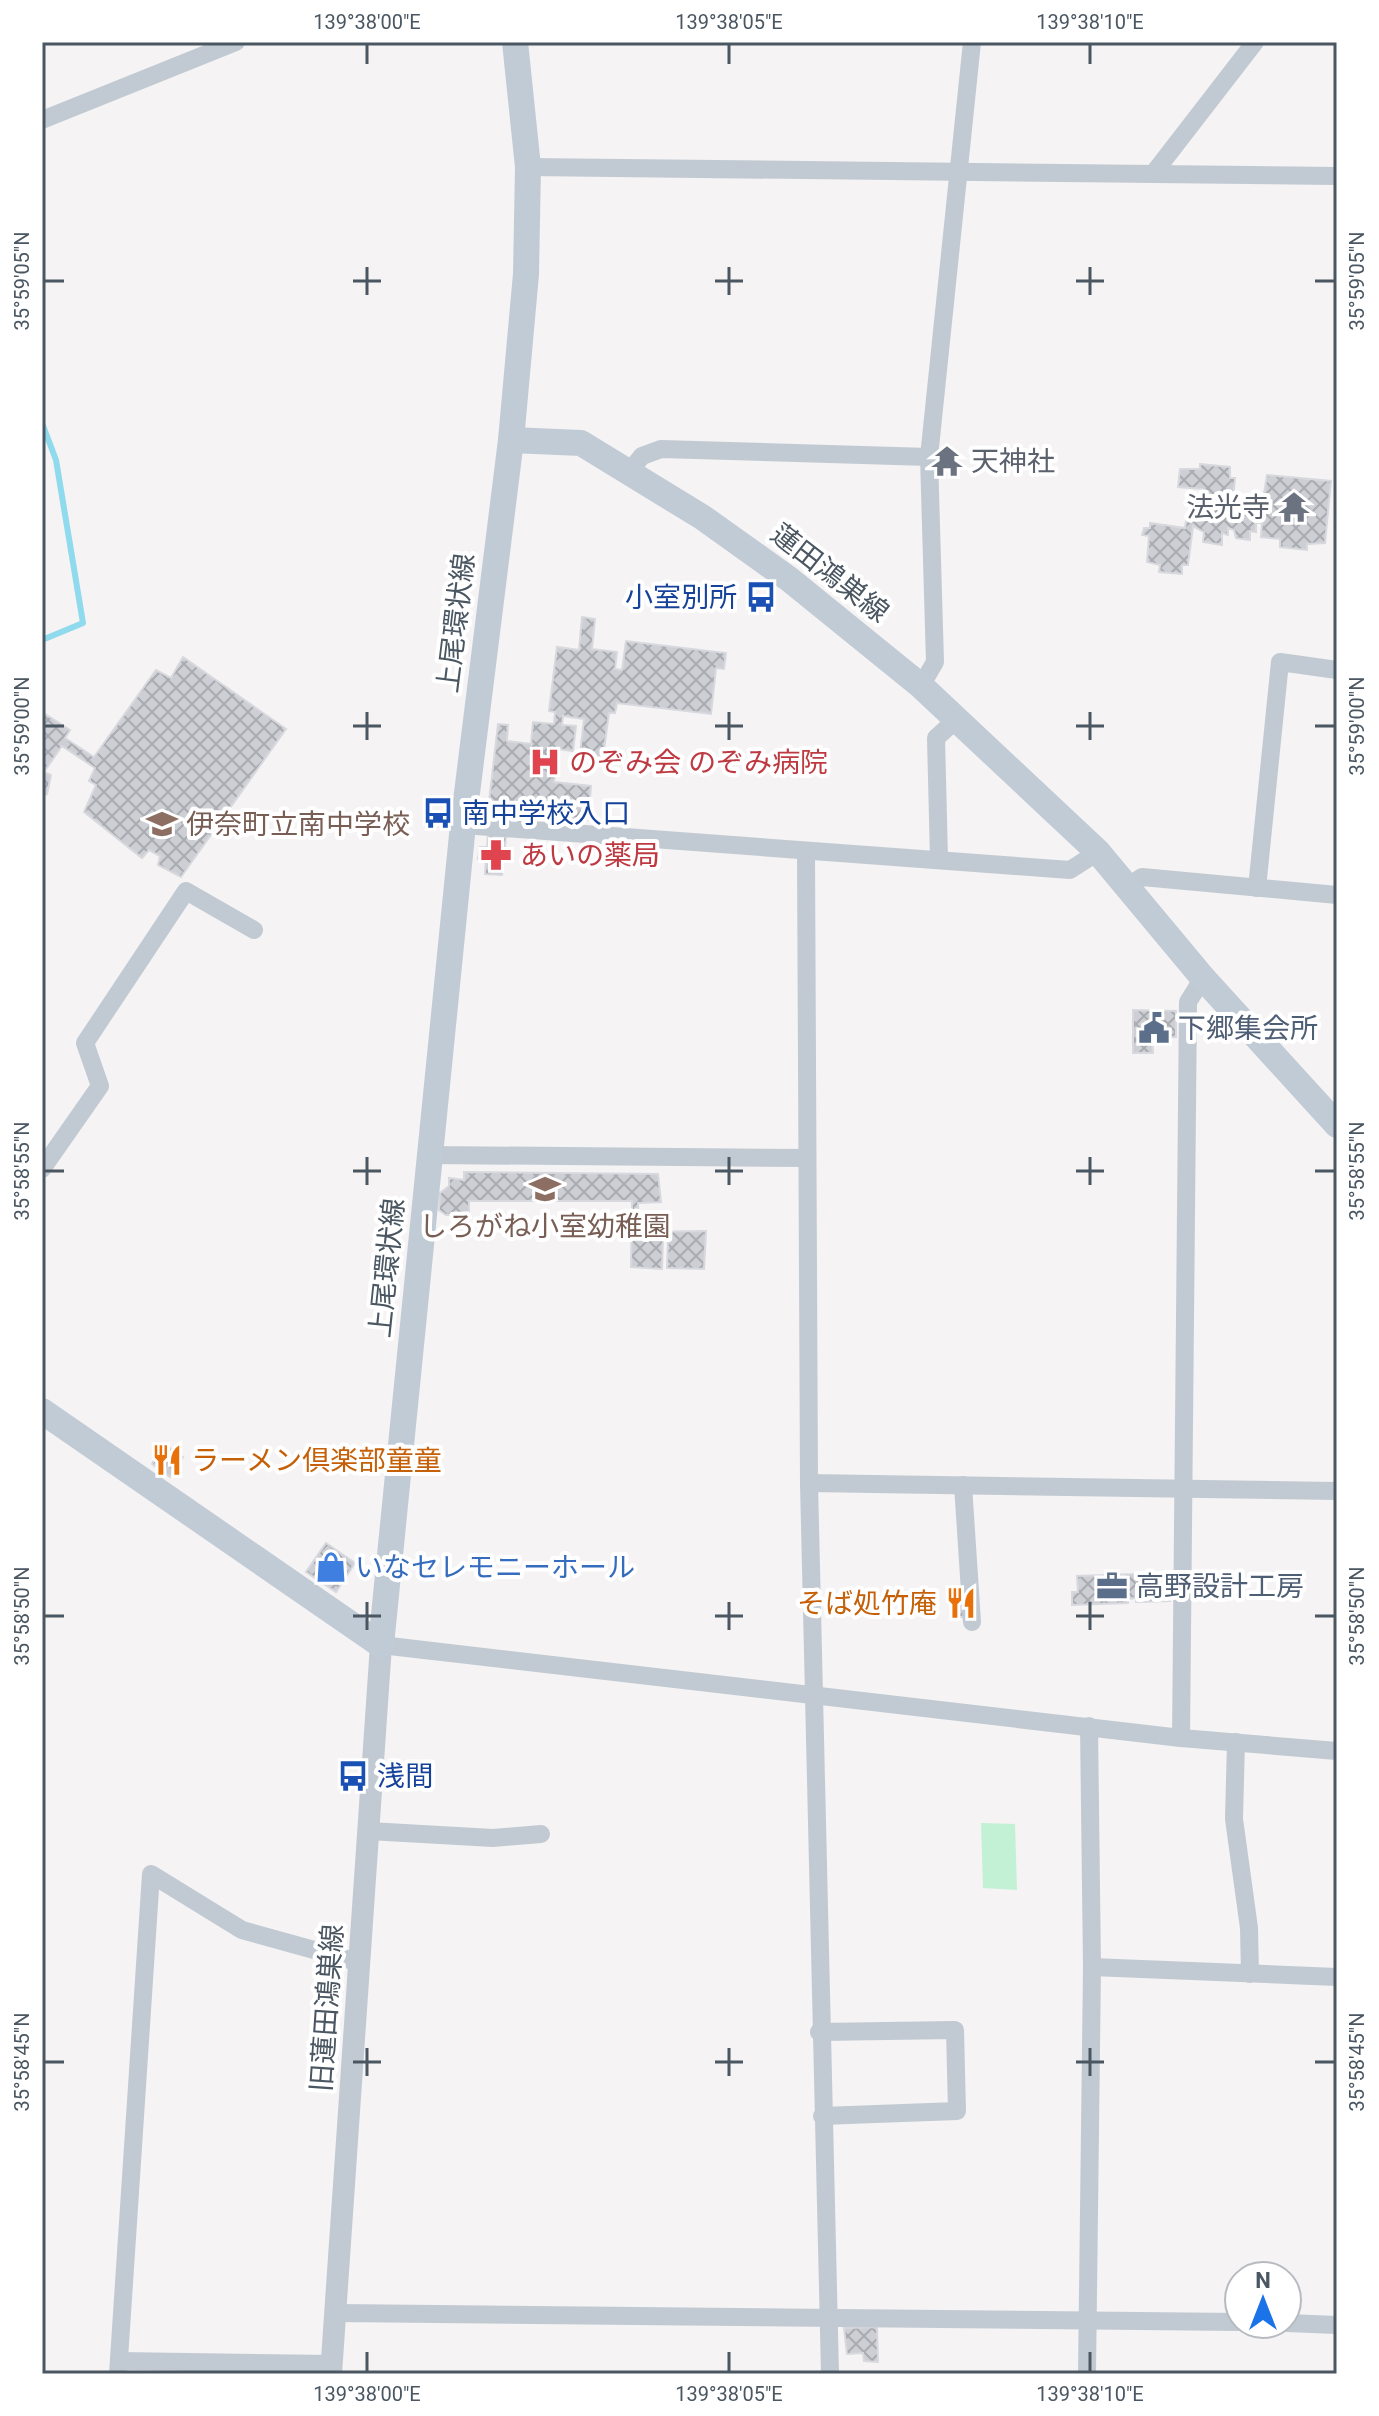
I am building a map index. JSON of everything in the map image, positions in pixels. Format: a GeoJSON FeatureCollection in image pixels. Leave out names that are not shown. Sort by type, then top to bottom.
{"type":"FeatureCollection","features":[{"type":"Feature","properties":{"kind":"main road"},"geometry":{"type":"LineString","coordinates":[[511,440],[526,274],[528,167],[515,42]]}},
{"type":"Feature","properties":{"kind":"main road","name":"蓮田鴻巣線"},"geometry":{"type":"LineString","coordinates":[[511,440],[581,443],[702,517],[777,570],[921,686],[1098,852],[1203,978],[1337,1125]]}},
{"type":"Feature","properties":{"kind":"main road","name":"上尾環状線"},"geometry":{"type":"LineString","coordinates":[[381,1645],[463,825],[511,440]]}},
{"type":"Feature","properties":{"kind":"main road"},"geometry":{"type":"LineString","coordinates":[[42,1411],[381,1645]]}},
{"type":"Feature","properties":{"kind":"street"},"geometry":{"type":"LineString","coordinates":[[42,120],[236,42]]}},
{"type":"Feature","properties":{"kind":"street"},"geometry":{"type":"LineString","coordinates":[[921,686],[935,662],[929,457],[972,42]]}},
{"type":"Feature","properties":{"kind":"street"},"geometry":{"type":"LineString","coordinates":[[1153,174],[1255,42]]}},
{"type":"Feature","properties":{"kind":"street"},"geometry":{"type":"LineString","coordinates":[[528,167],[1337,176]]}},
{"type":"Feature","properties":{"kind":"street"},"geometry":{"type":"LineString","coordinates":[[628,473],[642,456],[661,449],[929,457]]}},
{"type":"Feature","properties":{"kind":"street"},"geometry":{"type":"LineString","coordinates":[[1257,888],[1280,662],[1337,670]]}},
{"type":"Feature","properties":{"kind":"street"},"geometry":{"type":"LineString","coordinates":[[939,859],[936,738],[958,718]]}},
{"type":"Feature","properties":{"kind":"street"},"geometry":{"type":"LineString","coordinates":[[463,825],[1070,870],[1098,852]]}},
{"type":"Feature","properties":{"kind":"street"},"geometry":{"type":"LineString","coordinates":[[806,852],[812,1694],[830,2374]]}},
{"type":"Feature","properties":{"kind":"street"},"geometry":{"type":"LineString","coordinates":[[1129,886],[1142,877],[1337,895]]}},
{"type":"Feature","properties":{"kind":"street"},"geometry":{"type":"LineString","coordinates":[[42,1169],[100,1086],[85,1043],[186,891],[254,930]]}},
{"type":"Feature","properties":{"kind":"street"},"geometry":{"type":"LineString","coordinates":[[1181,1738],[1188,1002],[1203,978]]}},
{"type":"Feature","properties":{"kind":"street"},"geometry":{"type":"LineString","coordinates":[[430,1155],[807,1158]]}},
{"type":"Feature","properties":{"kind":"street"},"geometry":{"type":"LineString","coordinates":[[809,1483],[1337,1491]]}},
{"type":"Feature","properties":{"kind":"street"},"geometry":{"type":"LineString","coordinates":[[963,1485],[972,1622]]}},
{"type":"Feature","properties":{"kind":"street"},"geometry":{"type":"LineString","coordinates":[[381,1645],[1181,1738],[1337,1751]]}},
{"type":"Feature","properties":{"kind":"street","name":"旧蓮田鴻巣線"},"geometry":{"type":"LineString","coordinates":[[331,2369],[381,1645]]}},
{"type":"Feature","properties":{"kind":"street"},"geometry":{"type":"LineString","coordinates":[[1087,2374],[1092,1967],[1089,1726]]}},
{"type":"Feature","properties":{"kind":"street"},"geometry":{"type":"LineString","coordinates":[[1236,1742],[1234,1819],[1249,1928],[1250,1974]]}},
{"type":"Feature","properties":{"kind":"street"},"geometry":{"type":"LineString","coordinates":[[369,1831],[493,1838],[541,1834]]}},
{"type":"Feature","properties":{"kind":"street"},"geometry":{"type":"LineString","coordinates":[[331,2369],[119,2367],[151,1874],[242,1930],[361,1963]]}},
{"type":"Feature","properties":{"kind":"street"},"geometry":{"type":"LineString","coordinates":[[1092,1967],[1337,1977]]}},
{"type":"Feature","properties":{"kind":"street"},"geometry":{"type":"LineString","coordinates":[[819,2032],[955,2030],[957,2111],[822,2116]]}},
{"type":"Feature","properties":{"kind":"street"},"geometry":{"type":"LineString","coordinates":[[337,2313],[1223,2322]]}},
{"type":"Feature","properties":{"kind":"street"},"geometry":{"type":"LineString","coordinates":[[1303,2324],[1337,2325]]}},
{"type":"Feature","properties":{"kind":"green space"},"geometry":{"type":"Polygon","coordinates":[[[981,1823],[1015,1824],[1017,1890],[983,1888],[981,1823]]]}},
{"type":"Feature","properties":{"kind":"building"},"geometry":{"type":"Polygon","coordinates":[[[1200,464],[1230,467],[1230,478],[1235,478],[1232,511],[1261,512],[1267,475],[1331,481],[1325,543],[1307,544],[1307,550],[1280,547],[1280,539],[1261,537],[1262,523],[1256,523],[1256,532],[1250,531],[1250,540],[1236,538],[1234,530],[1228,528],[1228,535],[1222,533],[1222,545],[1203,542],[1204,532],[1193,526],[1188,565],[1182,565],[1182,574],[1159,572],[1160,565],[1147,562],[1149,536],[1142,535],[1144,528],[1150,528],[1150,523],[1185,528],[1187,515],[1200,515],[1202,489],[1178,487],[1180,469],[1200,469],[1200,464]]]}},
{"type":"Feature","properties":{"kind":"building"},"geometry":{"type":"Polygon","coordinates":[[[582,617],[595,619],[592,649],[617,652],[615,669],[622,670],[626,641],[726,653],[724,669],[716,668],[711,714],[617,703],[615,713],[609,713],[603,757],[580,754],[584,719],[563,716],[562,725],[576,726],[573,751],[558,749],[554,782],[591,786],[588,820],[558,816],[560,799],[548,797],[546,815],[516,812],[517,806],[489,802],[498,724],[508,725],[507,741],[531,744],[533,722],[554,724],[555,712],[549,711],[557,647],[579,650],[582,617]]]}},
{"type":"Feature","properties":{"kind":"building"},"geometry":{"type":"Polygon","coordinates":[[[183,657],[286,729],[181,877],[158,865],[160,856],[149,850],[142,858],[84,812],[96,785],[89,781],[95,768],[62,746],[44,772],[51,775],[47,794],[42,797],[42,712],[70,730],[65,738],[94,757],[156,670],[171,678],[183,657]]]}},
{"type":"Feature","properties":{"kind":"building"},"geometry":{"type":"Polygon","coordinates":[[[488,835],[506,837],[502,875],[485,874],[486,860],[478,859],[480,847],[487,847],[488,835]]]}},
{"type":"Feature","properties":{"kind":"building"},"geometry":{"type":"Polygon","coordinates":[[[1133,1010],[1176,1011],[1176,1037],[1152,1038],[1153,1053],[1133,1053],[1133,1010]]]}},
{"type":"Feature","properties":{"kind":"building"},"geometry":{"type":"Polygon","coordinates":[[[464,1172],[658,1174],[661,1202],[638,1203],[639,1232],[706,1231],[704,1269],[667,1268],[668,1237],[663,1237],[662,1269],[631,1267],[632,1201],[469,1201],[469,1215],[446,1215],[439,1210],[440,1193],[449,1186],[449,1178],[464,1180],[464,1172]]]}},
{"type":"Feature","properties":{"kind":"building"},"geometry":{"type":"Polygon","coordinates":[[[164,1444],[183,1457],[170,1477],[152,1464],[164,1444]]]}},
{"type":"Feature","properties":{"kind":"building"},"geometry":{"type":"Polygon","coordinates":[[[326,1543],[355,1563],[336,1592],[306,1572],[326,1543]]]}},
{"type":"Feature","properties":{"kind":"building"},"geometry":{"type":"Polygon","coordinates":[[[1169,1573],[1170,1601],[1136,1602],[1136,1598],[1128,1599],[1128,1603],[1072,1605],[1072,1592],[1078,1592],[1077,1576],[1169,1573]]]}},
{"type":"Feature","properties":{"kind":"building"},"geometry":{"type":"Polygon","coordinates":[[[967,1591],[966,1617],[957,1617],[954,1592],[967,1591]]]}},
{"type":"Feature","properties":{"kind":"building"},"geometry":{"type":"Polygon","coordinates":[[[877,2327],[878,2362],[864,2361],[863,2353],[847,2354],[844,2328],[877,2327]]]}},
{"type":"Feature","properties":{"kind":"waterway"},"geometry":{"type":"LineString","coordinates":[[42,423],[56,460],[83,623],[42,640]]}},
{"type":"Feature","properties":{"kind":"place","name":"天神社"},"geometry":{"type":"Point","coordinates":[947,461]}},
{"type":"Feature","properties":{"kind":"place","name":"法光寺"},"geometry":{"type":"Point","coordinates":[1294,507]}},
{"type":"Feature","properties":{"kind":"place","name":"小室別所"},"geometry":{"type":"Point","coordinates":[761,597]}},
{"type":"Feature","properties":{"kind":"place","name":"のぞみ会 のぞみ病院"},"geometry":{"type":"Point","coordinates":[545,762]}},
{"type":"Feature","properties":{"kind":"place","name":"南中学校入口"},"geometry":{"type":"Point","coordinates":[438,813]}},
{"type":"Feature","properties":{"kind":"place","name":"伊奈町立南中学校"},"geometry":{"type":"Point","coordinates":[162,824]}},
{"type":"Feature","properties":{"kind":"place","name":"あいの薬局"},"geometry":{"type":"Point","coordinates":[496,855]}},
{"type":"Feature","properties":{"kind":"place","name":"下郷集会所"},"geometry":{"type":"Point","coordinates":[1154,1028]}},
{"type":"Feature","properties":{"kind":"place","name":"しろがね小室幼稚園"},"geometry":{"type":"Point","coordinates":[545,1189]}},
{"type":"Feature","properties":{"kind":"place","name":"ラーメン倶楽部童童"},"geometry":{"type":"Point","coordinates":[167,1460]}},
{"type":"Feature","properties":{"kind":"place","name":"いなセレモニーホール"},"geometry":{"type":"Point","coordinates":[331,1567]}},
{"type":"Feature","properties":{"kind":"place","name":"高野設計工房"},"geometry":{"type":"Point","coordinates":[1112,1586]}},
{"type":"Feature","properties":{"kind":"place","name":"そば処竹庵"},"geometry":{"type":"Point","coordinates":[961,1603]}},
{"type":"Feature","properties":{"kind":"place","name":"浅間"},"geometry":{"type":"Point","coordinates":[353,1776]}}]}
